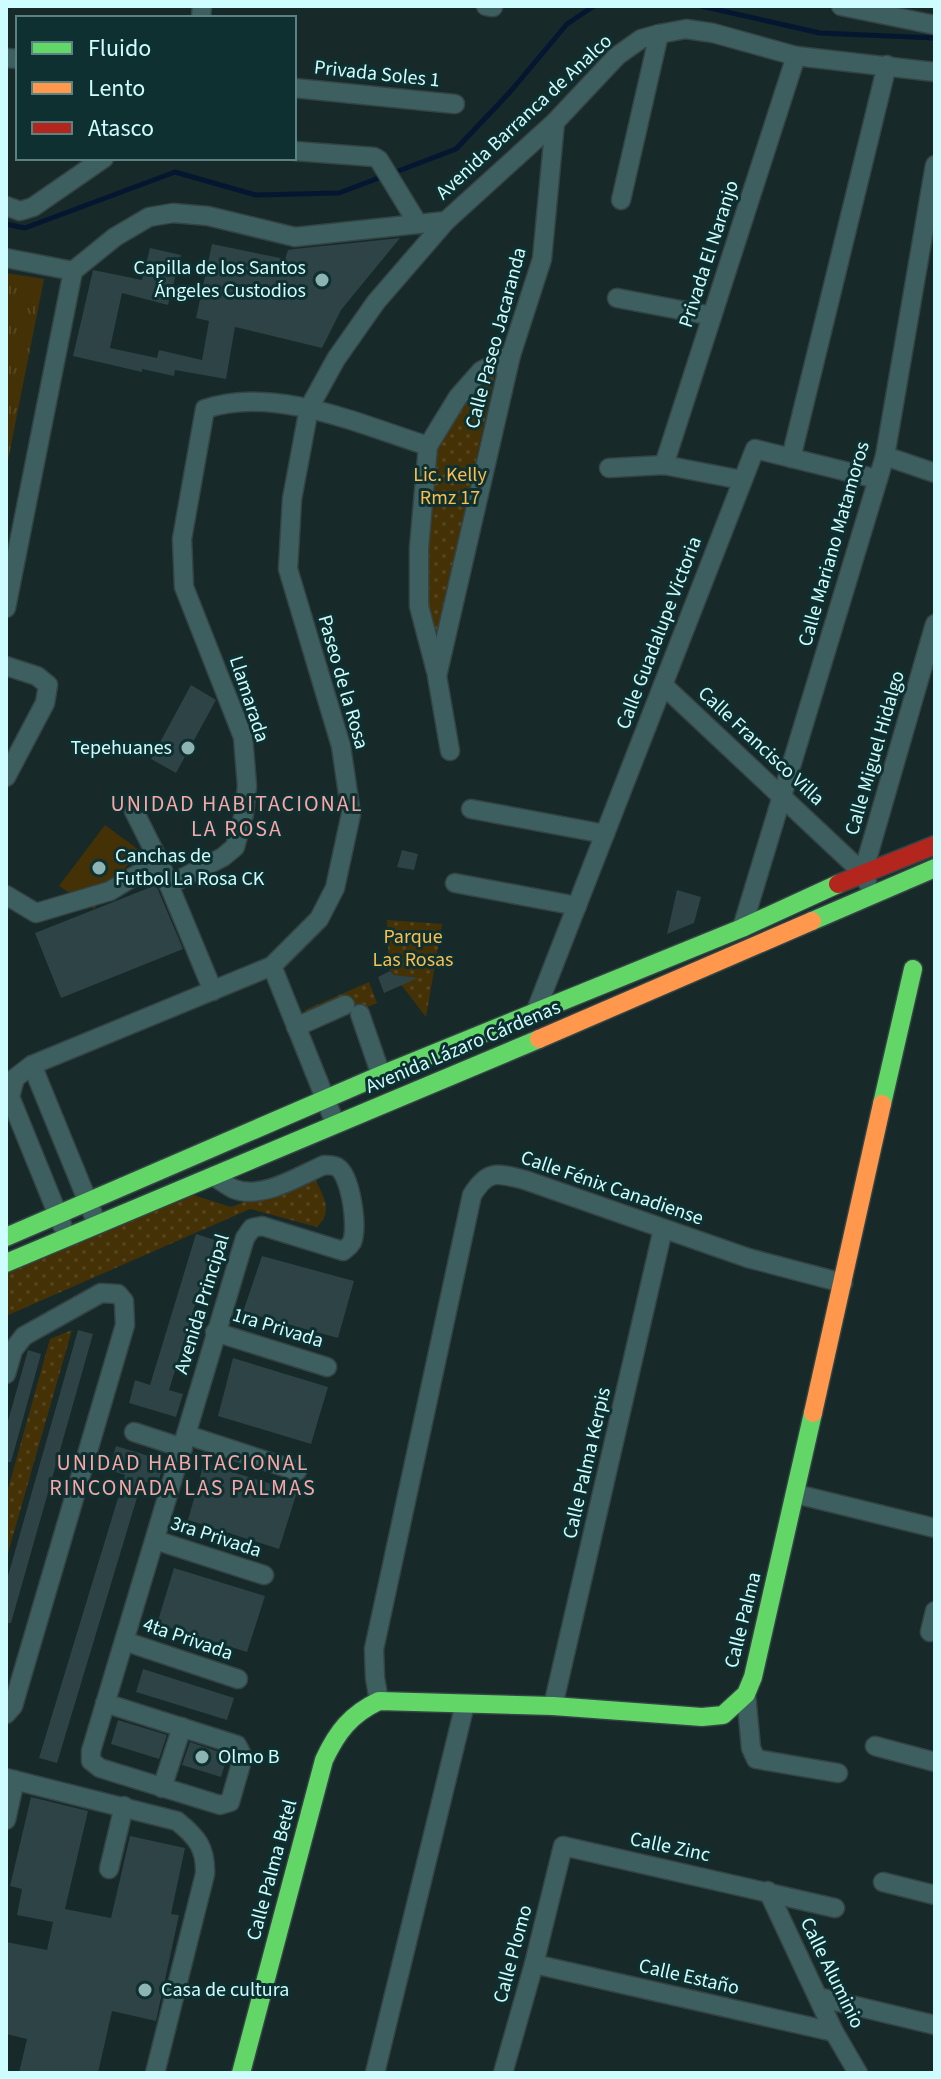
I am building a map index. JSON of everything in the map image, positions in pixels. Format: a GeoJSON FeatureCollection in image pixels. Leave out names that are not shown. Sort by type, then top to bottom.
{"type":"FeatureCollection","features":[{"type":"Feature","properties":{"kind":"main road","name":"Avenida Lázaro Cárdenas"},"geometry":{"type":"LineString","coordinates":[[6,1237],[381,1075],[742,928],[863,873],[935,845]]}},
{"type":"Feature","properties":{"kind":"main road","name":"Avenida Lázaro Cárdenas"},"geometry":{"type":"LineString","coordinates":[[6,1263],[596,1015],[935,868]]}},
{"type":"Feature","properties":{"kind":"main road"},"geometry":{"type":"LineString","coordinates":[[843,1283],[913,969]]}},
{"type":"Feature","properties":{"kind":"main road","name":"Calle Palma"},"geometry":{"type":"LineString","coordinates":[[379,1701],[553,1706],[702,1717],[723,1715],[746,1694],[753,1677],[843,1283]]}},
{"type":"Feature","properties":{"kind":"main road","name":"Calle Palma Betel"},"geometry":{"type":"LineString","coordinates":[[241,2073],[324,1760],[339,1728],[363,1708],[379,1701]]}},
{"type":"Feature","properties":{"kind":"street"},"geometry":{"type":"LineString","coordinates":[[486,6],[493,7]]}},
{"type":"Feature","properties":{"kind":"street"},"geometry":{"type":"LineString","coordinates":[[841,6],[935,25]]}},
{"type":"Feature","properties":{"kind":"street"},"geometry":{"type":"LineString","coordinates":[[621,200],[659,34],[686,29],[713,33],[796,56],[935,72]]}},
{"type":"Feature","properties":{"kind":"street","name":"Avenida Barranca de Analco"},"geometry":{"type":"LineString","coordinates":[[73,271],[115,237],[149,217],[173,213],[208,216],[295,237],[446,221],[555,122],[617,56],[641,39],[659,34]]}},
{"type":"Feature","properties":{"kind":"street","name":"Privada El Naranjo"},"geometry":{"type":"LineString","coordinates":[[664,465],[796,56]]}},
{"type":"Feature","properties":{"kind":"street"},"geometry":{"type":"LineString","coordinates":[[877,479],[791,458],[887,65]]}},
{"type":"Feature","properties":{"kind":"street","name":"Privada Soles 1"},"geometry":{"type":"LineString","coordinates":[[296,88],[455,104]]}},
{"type":"Feature","properties":{"kind":"street","name":"Calle Paseo Jacaranda"},"geometry":{"type":"LineString","coordinates":[[450,751],[437,676],[511,355],[542,259],[555,122]]}},
{"type":"Feature","properties":{"kind":"street"},"geometry":{"type":"LineString","coordinates":[[296,151],[374,157],[379,160],[418,224]]}},
{"type":"Feature","properties":{"kind":"street"},"geometry":{"type":"LineString","coordinates":[[6,206],[20,211],[33,207],[101,160]]}},
{"type":"Feature","properties":{"kind":"street","name":"Calle Mariano Matamoros"},"geometry":{"type":"LineString","coordinates":[[742,928],[885,456],[935,165]]}},
{"type":"Feature","properties":{"kind":"street","name":"Paseo de la Rosa"},"geometry":{"type":"LineString","coordinates":[[32,1065],[272,966],[319,919],[335,888],[351,814],[341,746],[288,569],[292,499],[309,408],[336,359],[376,302],[446,221]]}},
{"type":"Feature","properties":{"kind":"street"},"geometry":{"type":"LineString","coordinates":[[6,258],[73,271],[6,608]]}},
{"type":"Feature","properties":{"kind":"street"},"geometry":{"type":"LineString","coordinates":[[617,298],[712,316]]}},
{"type":"Feature","properties":{"kind":"street"},"geometry":{"type":"LineString","coordinates":[[437,676],[419,606],[419,548],[428,446],[458,397],[481,371],[511,355]]}},
{"type":"Feature","properties":{"kind":"street","name":"Llamarada"},"geometry":{"type":"LineString","coordinates":[[169,885],[223,857],[235,847],[244,814],[247,786],[243,737],[184,587],[182,539],[205,409],[220,404],[252,402],[309,408]]}},
{"type":"Feature","properties":{"kind":"street"},"geometry":{"type":"LineString","coordinates":[[309,408],[428,446]]}},
{"type":"Feature","properties":{"kind":"street","name":"Calle Guadalupe Victoria"},"geometry":{"type":"LineString","coordinates":[[535,1013],[755,449],[791,458]]}},
{"type":"Feature","properties":{"kind":"street"},"geometry":{"type":"LineString","coordinates":[[885,456],[935,473]]}},
{"type":"Feature","properties":{"kind":"street"},"geometry":{"type":"LineString","coordinates":[[609,468],[664,465],[742,480]]}},
{"type":"Feature","properties":{"kind":"street","name":"Calle Miguel Hidalgo"},"geometry":{"type":"LineString","coordinates":[[863,873],[935,624]]}},
{"type":"Feature","properties":{"kind":"street"},"geometry":{"type":"LineString","coordinates":[[6,666],[37,676],[48,685],[45,703],[6,777]]}},
{"type":"Feature","properties":{"kind":"street","name":"Calle Francisco Villa"},"geometry":{"type":"LineString","coordinates":[[663,685],[863,873]]}},
{"type":"Feature","properties":{"kind":"street"},"geometry":{"type":"LineString","coordinates":[[471,809],[605,834]]}},
{"type":"Feature","properties":{"kind":"street"},"geometry":{"type":"LineString","coordinates":[[134,811],[159,861],[213,991]]}},
{"type":"Feature","properties":{"kind":"street"},"geometry":{"type":"LineString","coordinates":[[6,895],[36,913],[110,891],[159,861]]}},
{"type":"Feature","properties":{"kind":"street"},"geometry":{"type":"LineString","coordinates":[[863,873],[870,894]]}},
{"type":"Feature","properties":{"kind":"street"},"geometry":{"type":"LineString","coordinates":[[455,883],[577,906]]}},
{"type":"Feature","properties":{"kind":"street"},"geometry":{"type":"LineString","coordinates":[[272,966],[335,1123]]}},
{"type":"Feature","properties":{"kind":"street"},"geometry":{"type":"LineString","coordinates":[[296,1027],[353,1010],[381,1075]]}},
{"type":"Feature","properties":{"kind":"street"},"geometry":{"type":"LineString","coordinates":[[67,1237],[10,1097],[15,1078],[32,1065],[97,1224]]}},
{"type":"Feature","properties":{"kind":"street","name":"Avenida Principal"},"geometry":{"type":"LineString","coordinates":[[105,1703],[237,1745],[243,1757],[228,1804],[220,1805],[100,1768],[91,1761],[91,1751],[105,1703],[185,1441],[215,1332],[249,1230],[262,1226],[343,1251],[353,1240],[354,1209],[345,1179],[334,1165],[324,1165],[267,1189],[251,1192],[235,1189],[213,1176]]}},
{"type":"Feature","properties":{"kind":"street","name":"Calle Fénix Canadiense"},"geometry":{"type":"LineString","coordinates":[[379,1701],[374,1649],[472,1195],[482,1179],[498,1173],[525,1180],[748,1258],[843,1283]]}},
{"type":"Feature","properties":{"kind":"street","name":"Calle Palma Kerpis"},"geometry":{"type":"LineString","coordinates":[[553,1706],[663,1229]]}},
{"type":"Feature","properties":{"kind":"street"},"geometry":{"type":"LineString","coordinates":[[6,1374],[13,1350],[24,1336],[101,1293],[118,1294],[124,1301],[125,1325],[13,1706],[6,1714]]}},
{"type":"Feature","properties":{"kind":"street","name":"1ra Privada"},"geometry":{"type":"LineString","coordinates":[[215,1332],[327,1367]]}},
{"type":"Feature","properties":{"kind":"street"},"geometry":{"type":"LineString","coordinates":[[134,1432],[185,1441],[297,1471]]}},
{"type":"Feature","properties":{"kind":"street"},"geometry":{"type":"LineString","coordinates":[[796,1494],[935,1528]]}},
{"type":"Feature","properties":{"kind":"street","name":"3ra Privada"},"geometry":{"type":"LineString","coordinates":[[155,1540],[264,1575]]}},
{"type":"Feature","properties":{"kind":"street"},"geometry":{"type":"LineString","coordinates":[[930,1632],[935,1611]]}},
{"type":"Feature","properties":{"kind":"street","name":"4ta Privada"},"geometry":{"type":"LineString","coordinates":[[124,1641],[238,1679]]}},
{"type":"Feature","properties":{"kind":"street"},"geometry":{"type":"LineString","coordinates":[[746,1694],[751,1748],[756,1759],[838,1773]]}},
{"type":"Feature","properties":{"kind":"street"},"geometry":{"type":"LineString","coordinates":[[375,2073],[465,1704]]}},
{"type":"Feature","properties":{"kind":"street"},"geometry":{"type":"LineString","coordinates":[[162,1788],[182,1727]]}},
{"type":"Feature","properties":{"kind":"street"},"geometry":{"type":"LineString","coordinates":[[875,1746],[935,1762]]}},
{"type":"Feature","properties":{"kind":"street"},"geometry":{"type":"LineString","coordinates":[[6,1820],[11,1779],[177,1821],[198,1837],[206,1856],[205,1874],[155,2073]]}},
{"type":"Feature","properties":{"kind":"street"},"geometry":{"type":"LineString","coordinates":[[109,1869],[124,1806]]}},
{"type":"Feature","properties":{"kind":"street","name":"Calle Zinc"},"geometry":{"type":"LineString","coordinates":[[563,1846],[835,1908]]}},
{"type":"Feature","properties":{"kind":"street","name":"Calle Plomo"},"geometry":{"type":"LineString","coordinates":[[503,2073],[563,1846]]}},
{"type":"Feature","properties":{"kind":"street"},"geometry":{"type":"LineString","coordinates":[[883,1882],[935,1895]]}},
{"type":"Feature","properties":{"kind":"street","name":"Calle Aluminio"},"geometry":{"type":"LineString","coordinates":[[768,1891],[834,2032],[858,2073]]}},
{"type":"Feature","properties":{"kind":"street","name":"Calle Estaño"},"geometry":{"type":"LineString","coordinates":[[534,1964],[834,2032]]}},
{"type":"Feature","properties":{"kind":"street"},"geometry":{"type":"LineString","coordinates":[[818,1997],[935,2025]]}},
{"type":"Feature","properties":{"kind":"green space"},"geometry":{"type":"Polygon","coordinates":[[[6,273],[44,279],[6,470],[6,273]]]}},
{"type":"Feature","properties":{"kind":"green space","name":"Lic. Kelly Rmz 17"},"geometry":{"type":"Polygon","coordinates":[[[496,369],[436,644],[427,597],[424,543],[433,464],[451,423],[496,369]]]}},
{"type":"Feature","properties":{"kind":"green space","name":"Canchas de Futbol La Rosa CK"},"geometry":{"type":"Polygon","coordinates":[[[105,825],[139,850],[94,909],[59,886],[105,825]]]}},
{"type":"Feature","properties":{"kind":"green space","name":"Parque Las Rosas"},"geometry":{"type":"Polygon","coordinates":[[[387,920],[442,924],[426,1017],[389,969],[387,920]]]}},
{"type":"Feature","properties":{"kind":"green space"},"geometry":{"type":"Polygon","coordinates":[[[369,982],[377,1003],[315,1029],[305,1010],[369,982]]]}},
{"type":"Feature","properties":{"kind":"green space"},"geometry":{"type":"Polygon","coordinates":[[[314,1176],[326,1208],[317,1227],[250,1209],[6,1316],[6,1270],[187,1193],[231,1207],[314,1176]]]}},
{"type":"Feature","properties":{"kind":"green space"},"geometry":{"type":"Polygon","coordinates":[[[72,1330],[6,1560],[6,1496],[50,1339],[72,1330]]]}},
{"type":"Feature","properties":{"kind":"building"},"geometry":{"type":"Polygon","coordinates":[[[400,238],[341,310],[322,348],[235,327],[226,379],[175,370],[174,376],[142,369],[142,372],[73,356],[93,270],[142,280],[150,248],[181,255],[168,305],[122,293],[110,348],[157,358],[159,350],[202,360],[209,321],[196,318],[212,244],[285,259],[288,250],[400,238]]]}},
{"type":"Feature","properties":{"kind":"building"},"geometry":{"type":"Polygon","coordinates":[[[191,685],[216,700],[176,773],[151,759],[191,685]]]}},
{"type":"Feature","properties":{"kind":"building"},"geometry":{"type":"Polygon","coordinates":[[[402,850],[418,854],[414,870],[397,867],[402,850]]]}},
{"type":"Feature","properties":{"kind":"building"},"geometry":{"type":"Polygon","coordinates":[[[156,885],[183,949],[61,998],[35,933],[156,885]]]}},
{"type":"Feature","properties":{"kind":"building"},"geometry":{"type":"Polygon","coordinates":[[[677,890],[701,897],[694,923],[667,934],[677,890]]]}},
{"type":"Feature","properties":{"kind":"building"},"geometry":{"type":"Polygon","coordinates":[[[390,971],[394,975],[418,978],[384,993],[378,977],[390,971]]]}},
{"type":"Feature","properties":{"kind":"building"},"geometry":{"type":"Polygon","coordinates":[[[196,1234],[215,1240],[169,1390],[183,1394],[176,1417],[129,1403],[135,1380],[150,1385],[196,1234]]]}},
{"type":"Feature","properties":{"kind":"building"},"geometry":{"type":"Polygon","coordinates":[[[262,1256],[354,1281],[338,1338],[243,1312],[262,1256]]]}},
{"type":"Feature","properties":{"kind":"building"},"geometry":{"type":"Polygon","coordinates":[[[78,1330],[93,1334],[11,1623],[6,1623],[6,1583],[78,1330]]]}},
{"type":"Feature","properties":{"kind":"building"},"geometry":{"type":"Polygon","coordinates":[[[28,1350],[41,1354],[11,1462],[6,1462],[6,1428],[28,1350]]]}},
{"type":"Feature","properties":{"kind":"building"},"geometry":{"type":"Polygon","coordinates":[[[233,1358],[328,1387],[311,1444],[218,1416],[233,1358]]]}},
{"type":"Feature","properties":{"kind":"building"},"geometry":{"type":"Polygon","coordinates":[[[116,1446],[165,1461],[157,1485],[142,1481],[57,1763],[39,1758],[125,1475],[109,1470],[116,1446]]]}},
{"type":"Feature","properties":{"kind":"building"},"geometry":{"type":"Polygon","coordinates":[[[204,1463],[297,1492],[279,1549],[188,1520],[204,1463]]]}},
{"type":"Feature","properties":{"kind":"building"},"geometry":{"type":"Polygon","coordinates":[[[174,1568],[265,1596],[247,1652],[157,1624],[174,1568]]]}},
{"type":"Feature","properties":{"kind":"building"},"geometry":{"type":"Polygon","coordinates":[[[143,1669],[234,1698],[227,1720],[136,1692],[143,1669]]]}},
{"type":"Feature","properties":{"kind":"building"},"geometry":{"type":"Polygon","coordinates":[[[118,1720],[167,1735],[159,1759],[111,1744],[118,1720]]]}},
{"type":"Feature","properties":{"kind":"building","name":"Olmo B"},"geometry":{"type":"Polygon","coordinates":[[[190,1742],[228,1755],[221,1777],[182,1765],[190,1742]]]}},
{"type":"Feature","properties":{"kind":"building"},"geometry":{"type":"Polygon","coordinates":[[[31,1797],[88,1811],[65,1909],[111,1918],[130,1836],[185,1848],[171,1914],[179,1915],[156,2021],[112,2011],[98,2073],[19,2073],[27,2039],[6,2034],[6,1942],[47,1950],[53,1922],[17,1915],[22,1889],[10,1886],[31,1797]]]}},
{"type":"Feature","properties":{"kind":"waterway"},"geometry":{"type":"LineString","coordinates":[[393,173],[456,149],[510,92],[567,24],[594,6]]}},
{"type":"Feature","properties":{"kind":"waterway"},"geometry":{"type":"LineString","coordinates":[[701,6],[820,33],[935,38]]}},
{"type":"Feature","properties":{"kind":"waterway"},"geometry":{"type":"LineString","coordinates":[[6,224],[25,228],[175,172],[256,195],[339,193],[384,176]]}},
{"type":"Feature","properties":{"kind":"traffic: fast"},"geometry":{"type":"LineString","coordinates":[[812,921],[935,868]]}},
{"type":"Feature","properties":{"kind":"traffic: fast"},"geometry":{"type":"LineString","coordinates":[[6,1237],[381,1075],[742,928],[838,884]]}},
{"type":"Feature","properties":{"kind":"traffic: fast"},"geometry":{"type":"LineString","coordinates":[[882,1104],[913,969]]}},
{"type":"Feature","properties":{"kind":"traffic: fast"},"geometry":{"type":"LineString","coordinates":[[6,1263],[539,1039]]}},
{"type":"Feature","properties":{"kind":"traffic: fast"},"geometry":{"type":"LineString","coordinates":[[241,2073],[324,1760],[346,1725],[379,1701],[553,1706],[702,1717],[723,1715],[746,1694],[753,1677],[813,1413]]}},
{"type":"Feature","properties":{"kind":"traffic: slow"},"geometry":{"type":"LineString","coordinates":[[539,1039],[812,921]]}},
{"type":"Feature","properties":{"kind":"traffic: slow"},"geometry":{"type":"LineString","coordinates":[[813,1413],[882,1104]]}},
{"type":"Feature","properties":{"kind":"traffic: jam"},"geometry":{"type":"LineString","coordinates":[[838,884],[935,845]]}},
{"type":"Feature","properties":{"kind":"place","name":"Capilla de los Santos Ángeles Custodios"},"geometry":{"type":"Point","coordinates":[322,280]}},
{"type":"Feature","properties":{"kind":"place","name":"Tepehuanes"},"geometry":{"type":"Point","coordinates":[188,748]}},
{"type":"Feature","properties":{"kind":"place","name":"Canchas de Futbol La Rosa CK"},"geometry":{"type":"Point","coordinates":[99,868]}},
{"type":"Feature","properties":{"kind":"place","name":"Olmo B"},"geometry":{"type":"Point","coordinates":[202,1757]}},
{"type":"Feature","properties":{"kind":"place","name":"Casa de cultura"},"geometry":{"type":"Point","coordinates":[145,1990]}},
{"type":"Feature","properties":{"kind":"district","name":"UNIDAD HABITACIONAL LA ROSA"},"geometry":{"type":"Point","coordinates":[237,816]}},
{"type":"Feature","properties":{"kind":"district","name":"UNIDAD HABITACIONAL RINCONADA LAS PALMAS"},"geometry":{"type":"Point","coordinates":[183,1476]}}]}
